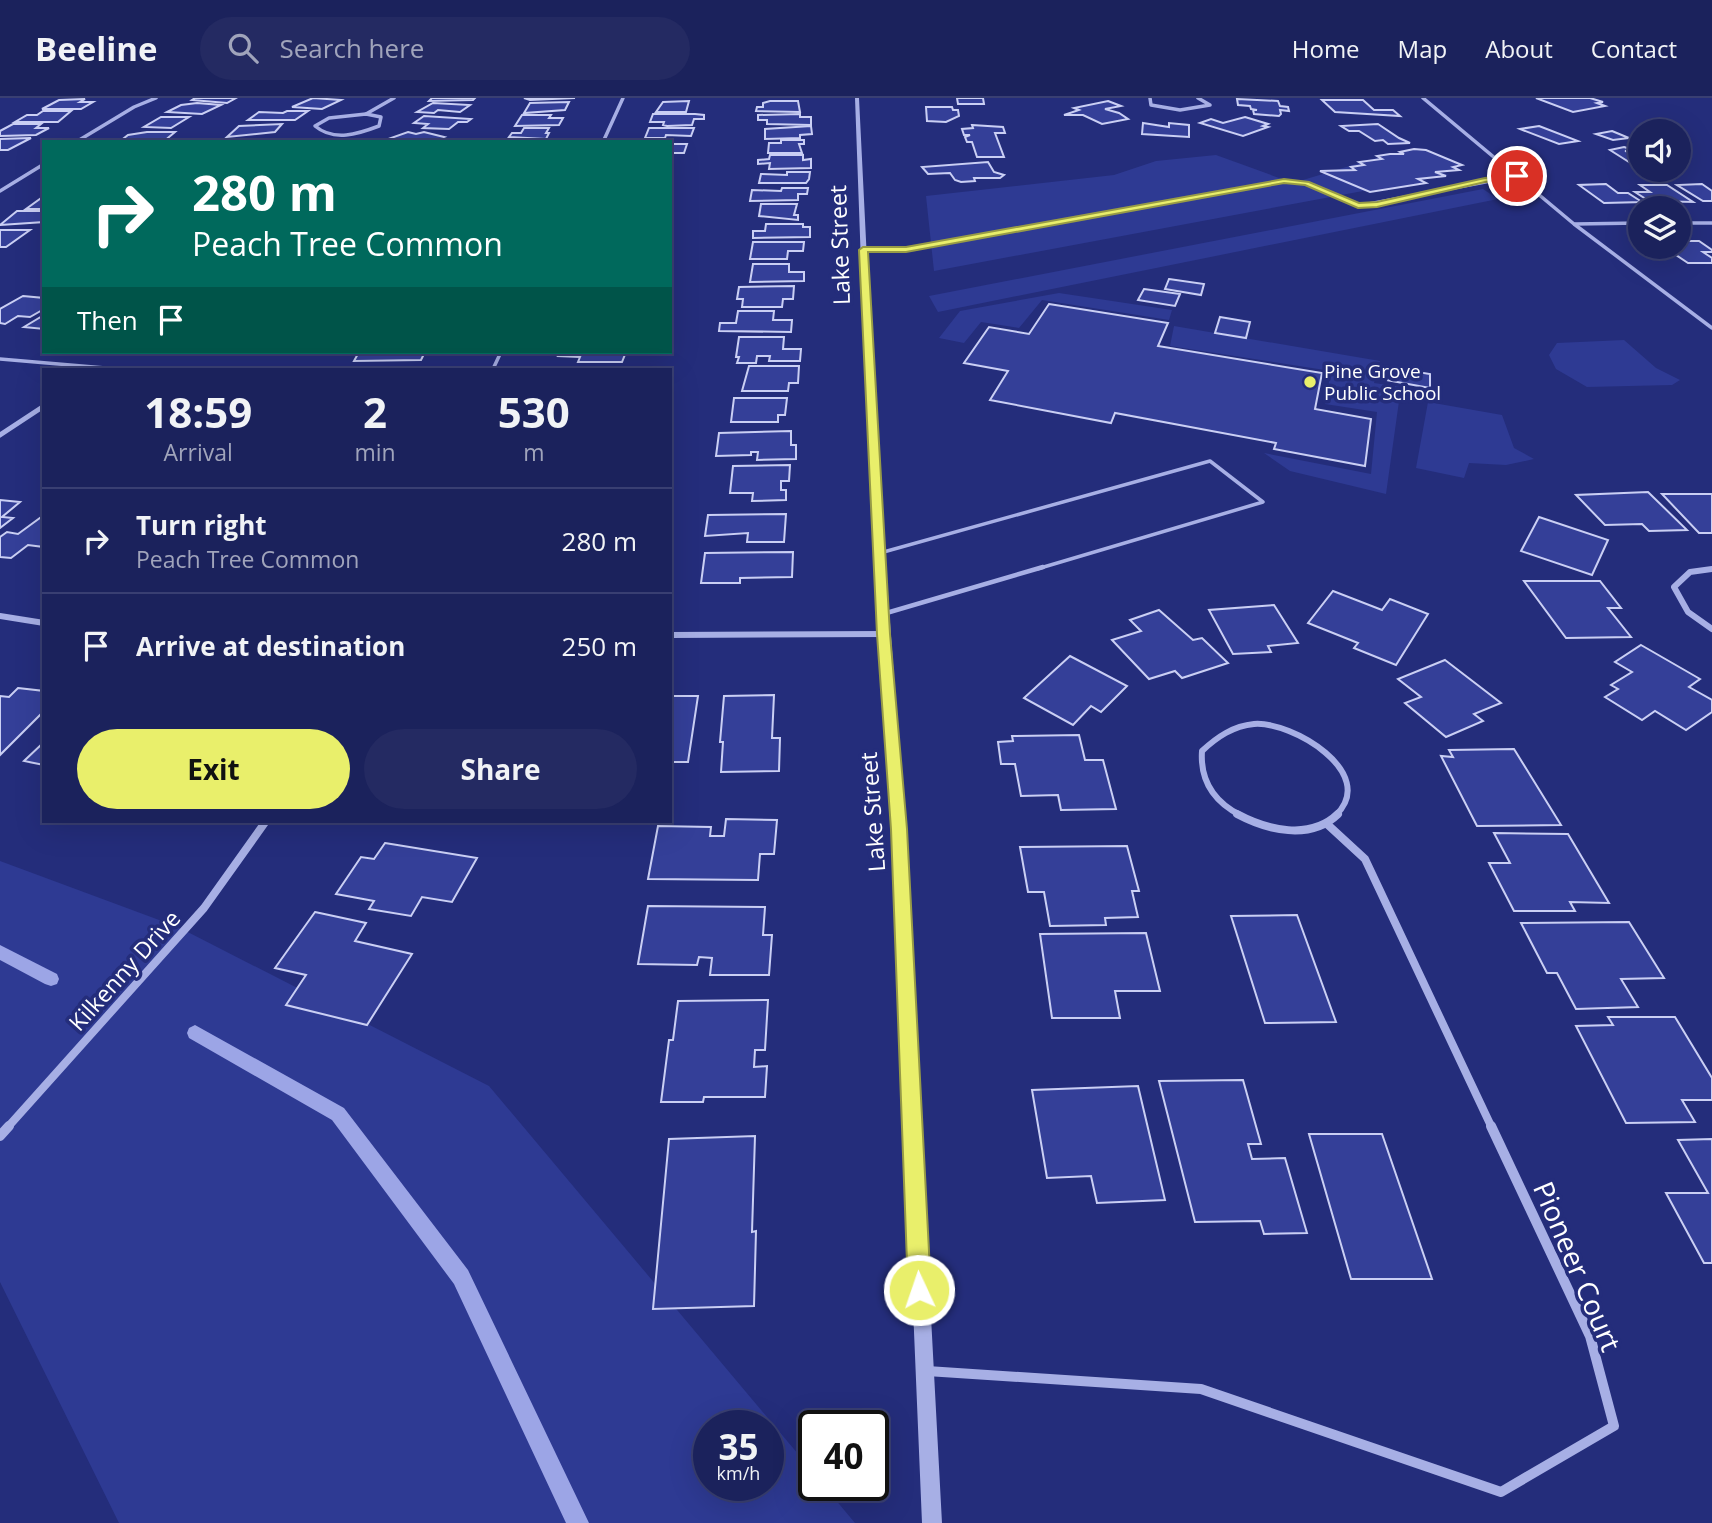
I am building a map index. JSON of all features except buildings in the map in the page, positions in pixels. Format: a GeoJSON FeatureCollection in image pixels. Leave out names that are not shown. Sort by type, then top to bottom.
{"type":"FeatureCollection","features":[{"type":"Feature","properties":{"kind":"street"},"geometry":{"type":"LineString","coordinates":[[79,140],[121,114],[156,98]]}},
{"type":"Feature","properties":{"kind":"street"},"geometry":{"type":"LineString","coordinates":[[366,114],[381,117],[379,126],[365,132],[337,135],[320,131],[315,126],[329,118],[366,114],[394,98]]}},
{"type":"Feature","properties":{"kind":"street"},"geometry":{"type":"LineString","coordinates":[[604,140],[623,98]]}},
{"type":"Feature","properties":{"kind":"street","name":"Lake Street"},"geometry":{"type":"LineString","coordinates":[[857,98],[879,553],[899,829],[932,1523]]}},
{"type":"Feature","properties":{"kind":"street"},"geometry":{"type":"LineString","coordinates":[[1150,98],[1151,105],[1168,109],[1193,111],[1210,105],[1198,98]]}},
{"type":"Feature","properties":{"kind":"street"},"geometry":{"type":"LineString","coordinates":[[1423,98],[1574,223],[1712,328]]}},
{"type":"Feature","properties":{"kind":"street"},"geometry":{"type":"LineString","coordinates":[[0,191],[42,165]]}},
{"type":"Feature","properties":{"kind":"street"},"geometry":{"type":"LineString","coordinates":[[863,250],[906,249],[1284,181],[1307,183],[1358,206],[1517,176]]}},
{"type":"Feature","properties":{"kind":"street"},"geometry":{"type":"LineString","coordinates":[[1574,223],[1628,223]]}},
{"type":"Feature","properties":{"kind":"street"},"geometry":{"type":"LineString","coordinates":[[1691,223],[1712,223]]}},
{"type":"Feature","properties":{"kind":"street"},"geometry":{"type":"LineString","coordinates":[[0,359],[90,368]]}},
{"type":"Feature","properties":{"kind":"street"},"geometry":{"type":"LineString","coordinates":[[0,435],[42,407]]}},
{"type":"Feature","properties":{"kind":"street"},"geometry":{"type":"LineString","coordinates":[[1712,569],[1692,571],[1679,577],[1674,587],[1677,599],[1687,612],[1712,629]]}},
{"type":"Feature","properties":{"kind":"street"},"geometry":{"type":"LineString","coordinates":[[0,616],[42,623]]}},
{"type":"Feature","properties":{"kind":"street"},"geometry":{"type":"LineString","coordinates":[[672,635],[884,634]]}},
{"type":"Feature","properties":{"kind":"street"},"geometry":{"type":"LineString","coordinates":[[1254,724],[1285,730],[1314,742],[1330,755],[1341,770],[1347,785],[1347,800],[1340,814],[1327,824],[1310,830],[1265,828],[1228,810],[1204,783],[1199,769],[1200,755],[1207,742],[1219,733],[1254,724]]}},
{"type":"Feature","properties":{"kind":"street","name":"Kilkenny Drive"},"geometry":{"type":"LineString","coordinates":[[0,1136],[204,908],[265,823]]}},
{"type":"Feature","properties":{"kind":"street","name":"Pioneer Court"},"geometry":{"type":"LineString","coordinates":[[923,1371],[1201,1389],[1501,1492],[1614,1426],[1590,1336],[1366,859],[1327,824]]}},
{"type":"Feature","properties":{"kind":"lane"},"geometry":{"type":"LineString","coordinates":[[879,553],[1210,461],[1263,502],[883,614]]}},
{"type":"Feature","properties":{"kind":"shaded area"},"geometry":{"type":"Polygon","coordinates":[[[1216,155],[1293,183],[1386,155],[1449,175],[934,271],[926,196],[1114,175],[1156,161],[1216,155]]]}},
{"type":"Feature","properties":{"kind":"shaded area"},"geometry":{"type":"Polygon","coordinates":[[[1483,189],[1498,199],[938,312],[929,296],[1483,189]]]}},
{"type":"Feature","properties":{"kind":"shaded area"},"geometry":{"type":"Polygon","coordinates":[[[1059,293],[1172,310],[1169,320],[1042,300],[1019,328],[981,322],[964,343],[939,338],[960,311],[1059,293]]]}},
{"type":"Feature","properties":{"kind":"shaded area"},"geometry":{"type":"Polygon","coordinates":[[[1174,326],[1380,361],[1374,383],[1401,387],[1386,494],[1290,471],[1264,453],[1371,474],[1377,412],[1325,404],[1331,371],[1170,346],[1174,326]]]}},
{"type":"Feature","properties":{"kind":"shaded area"},"geometry":{"type":"Polygon","coordinates":[[[1624,340],[1656,368],[1680,380],[1672,385],[1587,387],[1556,369],[1549,355],[1557,343],[1624,340]]]}},
{"type":"Feature","properties":{"kind":"shaded area"},"geometry":{"type":"Polygon","coordinates":[[[1428,402],[1502,415],[1514,448],[1534,459],[1506,465],[1469,463],[1464,478],[1416,468],[1428,402]]]}},
{"type":"Feature","properties":{"kind":"shaded area"},"geometry":{"type":"Polygon","coordinates":[[[0,861],[178,927],[489,1086],[761,1410],[693,1410],[693,1501],[784,1501],[784,1437],[798,1454],[798,1501],[837,1501],[855,1523],[119,1523],[0,1282],[0,861]]]}},
{"type":"Feature","properties":{"kind":"waterway"},"geometry":{"type":"LineString","coordinates":[[0,952],[51,979]]}},
{"type":"Feature","properties":{"kind":"waterway"},"geometry":{"type":"LineString","coordinates":[[195,1033],[338,1114],[461,1277],[578,1523]]}},
{"type":"Feature","properties":{"kind":"place","name":"Pine Grove Public School"},"geometry":{"type":"Point","coordinates":[1310,382]}},
{"type":"Feature","properties":{"kind":"route"},"geometry":{"type":"LineString","coordinates":[[919,1290],[899,829],[884,634],[863,250],[906,249],[1284,181],[1307,183],[1358,206],[1517,176]]}}]}
